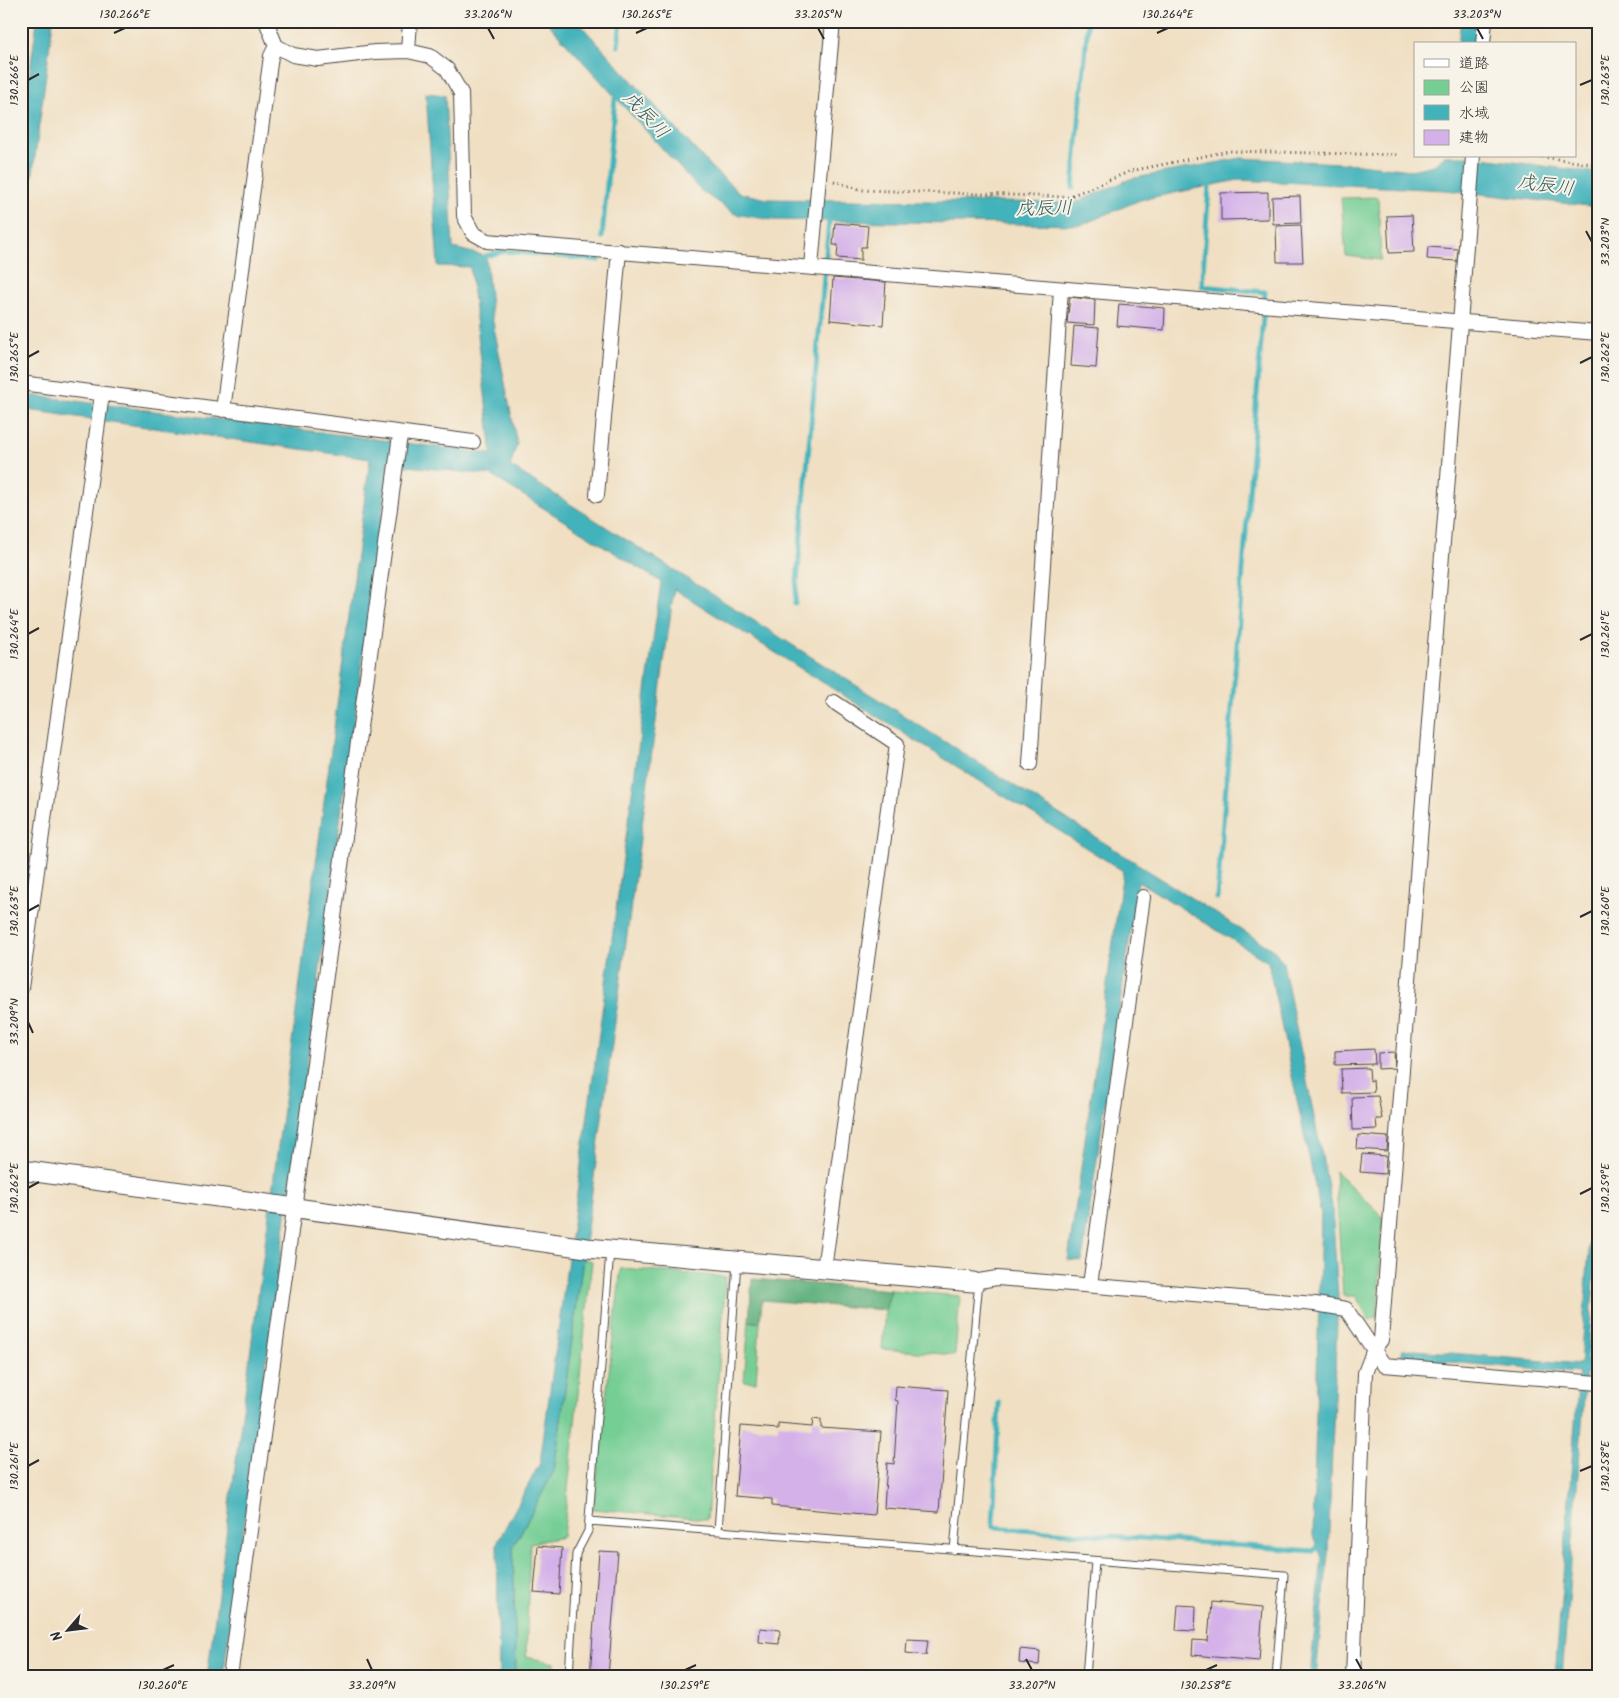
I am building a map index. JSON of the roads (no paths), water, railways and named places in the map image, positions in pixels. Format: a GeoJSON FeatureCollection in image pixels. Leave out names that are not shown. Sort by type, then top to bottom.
{"type":"FeatureCollection","features":[{"type":"Feature","properties":{"kind":"street"},"geometry":{"type":"LineString","coordinates":[[266,21],[276,46],[293,55],[318,59],[375,52],[408,51],[430,56],[447,69],[461,93],[464,216],[473,233],[487,241],[1598,334]]}},
{"type":"Feature","properties":{"kind":"street"},"geometry":{"type":"LineString","coordinates":[[408,51],[410,21]]}},
{"type":"Feature","properties":{"kind":"street"},"geometry":{"type":"LineString","coordinates":[[820,268],[814,229],[833,21]]}},
{"type":"Feature","properties":{"kind":"street"},"geometry":{"type":"LineString","coordinates":[[1483,42],[1485,21]]}},
{"type":"Feature","properties":{"kind":"street"},"geometry":{"type":"LineString","coordinates":[[223,410],[271,56],[276,46]]}},
{"type":"Feature","properties":{"kind":"street"},"geometry":{"type":"LineString","coordinates":[[1353,1677],[1365,1373],[1374,1349],[1381,1340],[1473,158]]}},
{"type":"Feature","properties":{"kind":"street"},"geometry":{"type":"LineString","coordinates":[[597,496],[619,252]]}},
{"type":"Feature","properties":{"kind":"street"},"geometry":{"type":"LineString","coordinates":[[1030,764],[1061,289]]}},
{"type":"Feature","properties":{"kind":"street"},"geometry":{"type":"LineString","coordinates":[[21,383],[472,442]]}},
{"type":"Feature","properties":{"kind":"street"},"geometry":{"type":"LineString","coordinates":[[21,988],[102,394]]}},
{"type":"Feature","properties":{"kind":"street"},"geometry":{"type":"LineString","coordinates":[[230,1677],[400,434]]}},
{"type":"Feature","properties":{"kind":"street"},"geometry":{"type":"LineString","coordinates":[[824,1269],[897,744],[834,702]]}},
{"type":"Feature","properties":{"kind":"street"},"geometry":{"type":"LineString","coordinates":[[1090,1286],[1143,897]]}},
{"type":"Feature","properties":{"kind":"street"},"geometry":{"type":"LineString","coordinates":[[21,1170],[610,1251],[976,1281],[997,1278],[1315,1304],[1346,1309],[1384,1365],[1587,1382]]}},
{"type":"Feature","properties":{"kind":"lane"},"geometry":{"type":"LineString","coordinates":[[569,1677],[576,1554],[588,1531],[589,1521],[610,1251]]}},
{"type":"Feature","properties":{"kind":"lane"},"geometry":{"type":"LineString","coordinates":[[718,1531],[737,1262]]}},
{"type":"Feature","properties":{"kind":"lane"},"geometry":{"type":"LineString","coordinates":[[954,1550],[976,1281]]}},
{"type":"Feature","properties":{"kind":"lane"},"geometry":{"type":"LineString","coordinates":[[589,1521],[1284,1576],[1276,1677]]}},
{"type":"Feature","properties":{"kind":"lane"},"geometry":{"type":"LineString","coordinates":[[1086,1677],[1095,1561]]}},
{"type":"Feature","properties":{"kind":"water"},"geometry":{"type":"Polygon","coordinates":[[[37,21],[53,21],[21,262],[21,134],[37,21]]]}},
{"type":"Feature","properties":{"kind":"water","name":"戊辰川"},"geometry":{"type":"Polygon","coordinates":[[[546,21],[577,21],[714,170],[740,193],[767,199],[1075,203],[1130,179],[1241,158],[1359,164],[1411,170],[1434,165],[1442,158],[1482,158],[1598,173],[1598,207],[1446,190],[1238,180],[1140,200],[1081,225],[773,220],[735,214],[700,190],[546,21]]]}},
{"type":"Feature","properties":{"kind":"water"},"geometry":{"type":"Polygon","coordinates":[[[1461,21],[1479,21],[1477,42],[1458,42],[1461,21]]]}},
{"type":"Feature","properties":{"kind":"water"},"geometry":{"type":"Polygon","coordinates":[[[426,93],[445,95],[453,248],[486,256],[492,317],[517,444],[510,466],[1275,951],[1283,963],[1332,1206],[1338,1297],[1328,1554],[1316,1677],[1310,1677],[1322,1558],[1313,1536],[1321,1214],[1268,962],[1138,881],[1082,1261],[1068,1260],[1123,871],[674,589],[554,1471],[513,1547],[516,1677],[499,1677],[497,1543],[540,1463],[661,582],[491,475],[389,464],[223,1677],[207,1677],[370,459],[21,409],[21,394],[492,454],[470,267],[438,266],[426,93]]]}},
{"type":"Feature","properties":{"kind":"water"},"geometry":{"type":"Polygon","coordinates":[[[1598,1138],[1598,1233],[1587,1364],[1598,1365],[1598,1374],[1586,1374],[1562,1677],[1555,1677],[1579,1373],[1401,1358],[1403,1349],[1580,1364],[1598,1138]]]}},
{"type":"Feature","properties":{"kind":"waterway"},"geometry":{"type":"LineString","coordinates":[[618,46],[621,21]]}},
{"type":"Feature","properties":{"kind":"waterway","name":"戊辰川"},"geometry":{"type":"LineString","coordinates":[[1073,188],[1088,21]]}},
{"type":"Feature","properties":{"kind":"waterway","name":"戊辰川"},"geometry":{"type":"LineString","coordinates":[[602,237],[615,98]]}},
{"type":"Feature","properties":{"kind":"waterway"},"geometry":{"type":"LineString","coordinates":[[1211,180],[1202,286],[1265,292],[1217,898]]}},
{"type":"Feature","properties":{"kind":"waterway"},"geometry":{"type":"LineString","coordinates":[[795,603],[829,221],[832,216]]}},
{"type":"Feature","properties":{"kind":"waterway"},"geometry":{"type":"LineString","coordinates":[[486,256],[505,251],[599,260]]}},
{"type":"Feature","properties":{"kind":"waterway"},"geometry":{"type":"LineString","coordinates":[[999,1403],[993,1527],[1313,1551],[1322,1544]]}}]}
